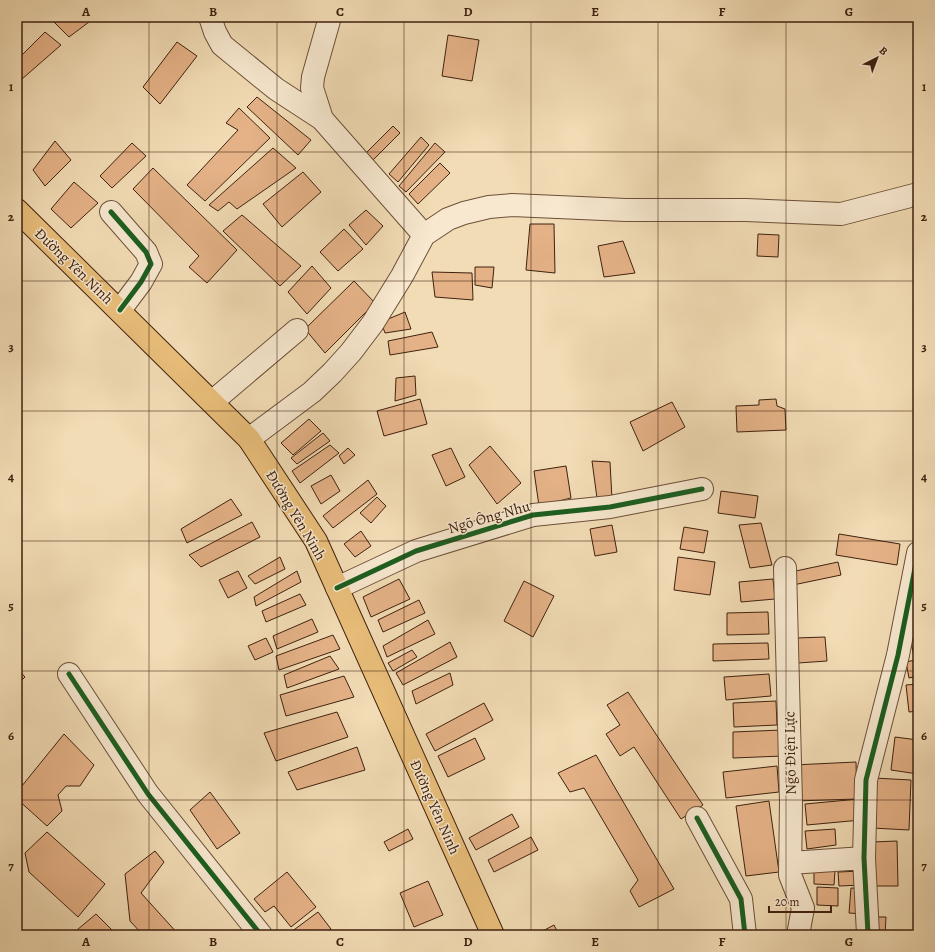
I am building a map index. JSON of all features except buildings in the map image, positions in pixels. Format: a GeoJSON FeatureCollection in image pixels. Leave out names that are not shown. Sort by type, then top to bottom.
{"type":"FeatureCollection","features":[{"type":"Feature","properties":{"kind":"main road","name":"Đường Yên Ninh"},"geometry":{"type":"LineString","coordinates":[[17,210],[120,310],[248,439],[316,541],[493,935]]}},
{"type":"Feature","properties":{"kind":"street"},"geometry":{"type":"LineString","coordinates":[[210,17],[215,32],[222,45],[276,89],[322,119],[424,235]]}},
{"type":"Feature","properties":{"kind":"street"},"geometry":{"type":"LineString","coordinates":[[322,119],[312,88],[313,77],[330,17]]}},
{"type":"Feature","properties":{"kind":"street"},"geometry":{"type":"LineString","coordinates":[[248,439],[312,392],[351,352],[373,323],[402,276],[424,235],[448,219],[464,213],[489,207],[512,205],[626,210],[746,210],[841,214],[918,194]]}},
{"type":"Feature","properties":{"kind":"street"},"geometry":{"type":"LineString","coordinates":[[111,212],[146,252],[151,264],[141,282],[120,310]]}},
{"type":"Feature","properties":{"kind":"street"},"geometry":{"type":"LineString","coordinates":[[212,402],[297,330]]}},
{"type":"Feature","properties":{"kind":"street","name":"Ngõ Ông Nhu"},"geometry":{"type":"LineString","coordinates":[[337,588],[416,551],[533,515],[610,508],[702,489]]}},
{"type":"Feature","properties":{"kind":"street"},"geometry":{"type":"LineString","coordinates":[[868,934],[864,858],[866,780],[898,655],[918,553]]}},
{"type":"Feature","properties":{"kind":"street","name":"Ngõ Điện Lực"},"geometry":{"type":"LineString","coordinates":[[785,568],[791,802],[790,875],[803,908],[798,935]]}},
{"type":"Feature","properties":{"kind":"street"},"geometry":{"type":"LineString","coordinates":[[69,674],[148,794],[261,935]]}},
{"type":"Feature","properties":{"kind":"street"},"geometry":{"type":"LineString","coordinates":[[697,818],[741,899],[745,935]]}},
{"type":"Feature","properties":{"kind":"street"},"geometry":{"type":"LineString","coordinates":[[790,863],[864,858]]}},
{"type":"Feature","properties":{"kind":"cycle path"},"geometry":{"type":"LineString","coordinates":[[111,212],[146,252],[151,264],[141,282],[120,310]]}},
{"type":"Feature","properties":{"kind":"cycle path"},"geometry":{"type":"LineString","coordinates":[[337,588],[416,551],[533,515],[610,507],[702,489]]}},
{"type":"Feature","properties":{"kind":"cycle path"},"geometry":{"type":"LineString","coordinates":[[868,934],[864,858],[866,780],[898,655],[918,553]]}},
{"type":"Feature","properties":{"kind":"cycle path"},"geometry":{"type":"LineString","coordinates":[[69,674],[148,794],[261,935]]}},
{"type":"Feature","properties":{"kind":"cycle path"},"geometry":{"type":"LineString","coordinates":[[697,818],[741,899],[745,935]]}}]}
